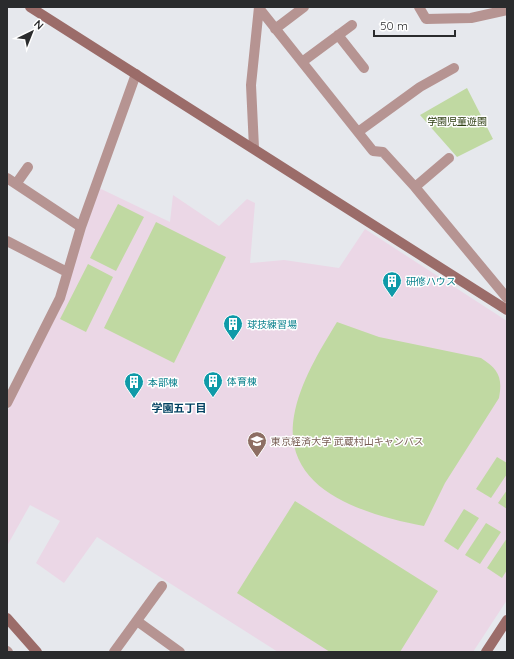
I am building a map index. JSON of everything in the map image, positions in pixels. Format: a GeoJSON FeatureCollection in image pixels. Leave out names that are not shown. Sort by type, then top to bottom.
{"type":"FeatureCollection","features":[{"type":"Feature","properties":{"kind":"street"},"geometry":{"type":"LineString","coordinates":[[30,7],[507,310]]}},
{"type":"Feature","properties":{"kind":"street"},"geometry":{"type":"LineString","coordinates":[[275,29],[304,7]]}},
{"type":"Feature","properties":{"kind":"street"},"geometry":{"type":"LineString","coordinates":[[419,7],[426,20],[471,18],[507,10]]}},
{"type":"Feature","properties":{"kind":"street"},"geometry":{"type":"LineString","coordinates":[[254,148],[251,85],[259,8]]}},
{"type":"Feature","properties":{"kind":"street"},"geometry":{"type":"LineString","coordinates":[[259,8],[373,151],[383,152],[507,298]]}},
{"type":"Feature","properties":{"kind":"street"},"geometry":{"type":"LineString","coordinates":[[302,62],[352,25]]}},
{"type":"Feature","properties":{"kind":"street"},"geometry":{"type":"LineString","coordinates":[[338,36],[364,68]]}},
{"type":"Feature","properties":{"kind":"street"},"geometry":{"type":"LineString","coordinates":[[358,132],[420,86],[454,68]]}},
{"type":"Feature","properties":{"kind":"street"},"geometry":{"type":"LineString","coordinates":[[7,403],[60,298],[81,227],[136,74]]}},
{"type":"Feature","properties":{"kind":"street"},"geometry":{"type":"LineString","coordinates":[[415,188],[449,158]]}},
{"type":"Feature","properties":{"kind":"street"},"geometry":{"type":"LineString","coordinates":[[16,184],[28,167]]}},
{"type":"Feature","properties":{"kind":"street"},"geometry":{"type":"LineString","coordinates":[[7,178],[81,227]]}},
{"type":"Feature","properties":{"kind":"street"},"geometry":{"type":"LineString","coordinates":[[7,241],[67,272]]}},
{"type":"Feature","properties":{"kind":"street"},"geometry":{"type":"LineString","coordinates":[[114,652],[162,586]]}},
{"type":"Feature","properties":{"kind":"street"},"geometry":{"type":"LineString","coordinates":[[7,618],[37,652]]}},
{"type":"Feature","properties":{"kind":"street"},"geometry":{"type":"LineString","coordinates":[[137,620],[180,652]]}},
{"type":"Feature","properties":{"kind":"street"},"geometry":{"type":"LineString","coordinates":[[486,652],[507,620]]}},
{"type":"Feature","properties":{"kind":"shaded area","name":"東京経済大学 武蔵村山キャンパス"},"geometry":{"type":"Polygon","coordinates":[[[99,188],[170,222],[173,195],[219,226],[247,199],[255,203],[250,263],[284,260],[339,268],[365,229],[507,321],[507,600],[473,652],[278,652],[97,537],[64,583],[36,563],[60,521],[30,505],[7,546],[7,412],[63,299],[99,188]]]}},
{"type":"Feature","properties":{"kind":"green space","name":"学園児童遊園"},"geometry":{"type":"Polygon","coordinates":[[[467,88],[493,139],[457,157],[420,115],[467,88]]]}},
{"type":"Feature","properties":{"kind":"green space"},"geometry":{"type":"Polygon","coordinates":[[[118,204],[144,217],[116,271],[90,258],[118,204]]]}},
{"type":"Feature","properties":{"kind":"green space"},"geometry":{"type":"Polygon","coordinates":[[[156,222],[226,257],[174,363],[104,328],[156,222]]]}},
{"type":"Feature","properties":{"kind":"green space"},"geometry":{"type":"Polygon","coordinates":[[[88,264],[113,277],[86,332],[60,319],[88,264]]]}},
{"type":"Feature","properties":{"kind":"green space"},"geometry":{"type":"Polygon","coordinates":[[[337,322],[379,337],[481,358],[492,366],[498,374],[500,379],[499,398],[445,483],[424,526],[377,515],[332,495],[314,481],[301,463],[293,442],[294,416],[297,403],[311,367],[337,322]]]}},
{"type":"Feature","properties":{"kind":"green space"},"geometry":{"type":"Polygon","coordinates":[[[497,457],[507,463],[507,474],[491,498],[476,489],[497,457]]]}},
{"type":"Feature","properties":{"kind":"green space"},"geometry":{"type":"Polygon","coordinates":[[[507,490],[507,509],[498,503],[507,490]]]}},
{"type":"Feature","properties":{"kind":"green space"},"geometry":{"type":"Polygon","coordinates":[[[295,501],[438,591],[400,652],[330,652],[237,593],[295,501]]]}},
{"type":"Feature","properties":{"kind":"green space"},"geometry":{"type":"Polygon","coordinates":[[[464,509],[479,518],[458,550],[444,541],[464,509]]]}},
{"type":"Feature","properties":{"kind":"green space"},"geometry":{"type":"Polygon","coordinates":[[[486,523],[501,532],[480,564],[465,555],[486,523]]]}},
{"type":"Feature","properties":{"kind":"green space"},"geometry":{"type":"Polygon","coordinates":[[[507,538],[507,570],[502,578],[487,568],[507,538]]]}},
{"type":"Feature","properties":{"kind":"place","name":"研修ハウス"},"geometry":{"type":"Point","coordinates":[392,298]}},
{"type":"Feature","properties":{"kind":"place","name":"球技練習場"},"geometry":{"type":"Point","coordinates":[233,341]}},
{"type":"Feature","properties":{"kind":"place","name":"体育棟"},"geometry":{"type":"Point","coordinates":[213,398]}},
{"type":"Feature","properties":{"kind":"place","name":"本部棟"},"geometry":{"type":"Point","coordinates":[134,399]}},
{"type":"Feature","properties":{"kind":"place","name":"東京経済大学 武蔵村山キャンパス"},"geometry":{"type":"Point","coordinates":[257,458]}},
{"type":"Feature","properties":{"kind":"district","name":"学園五丁目"},"geometry":{"type":"Point","coordinates":[179,408]}}]}
